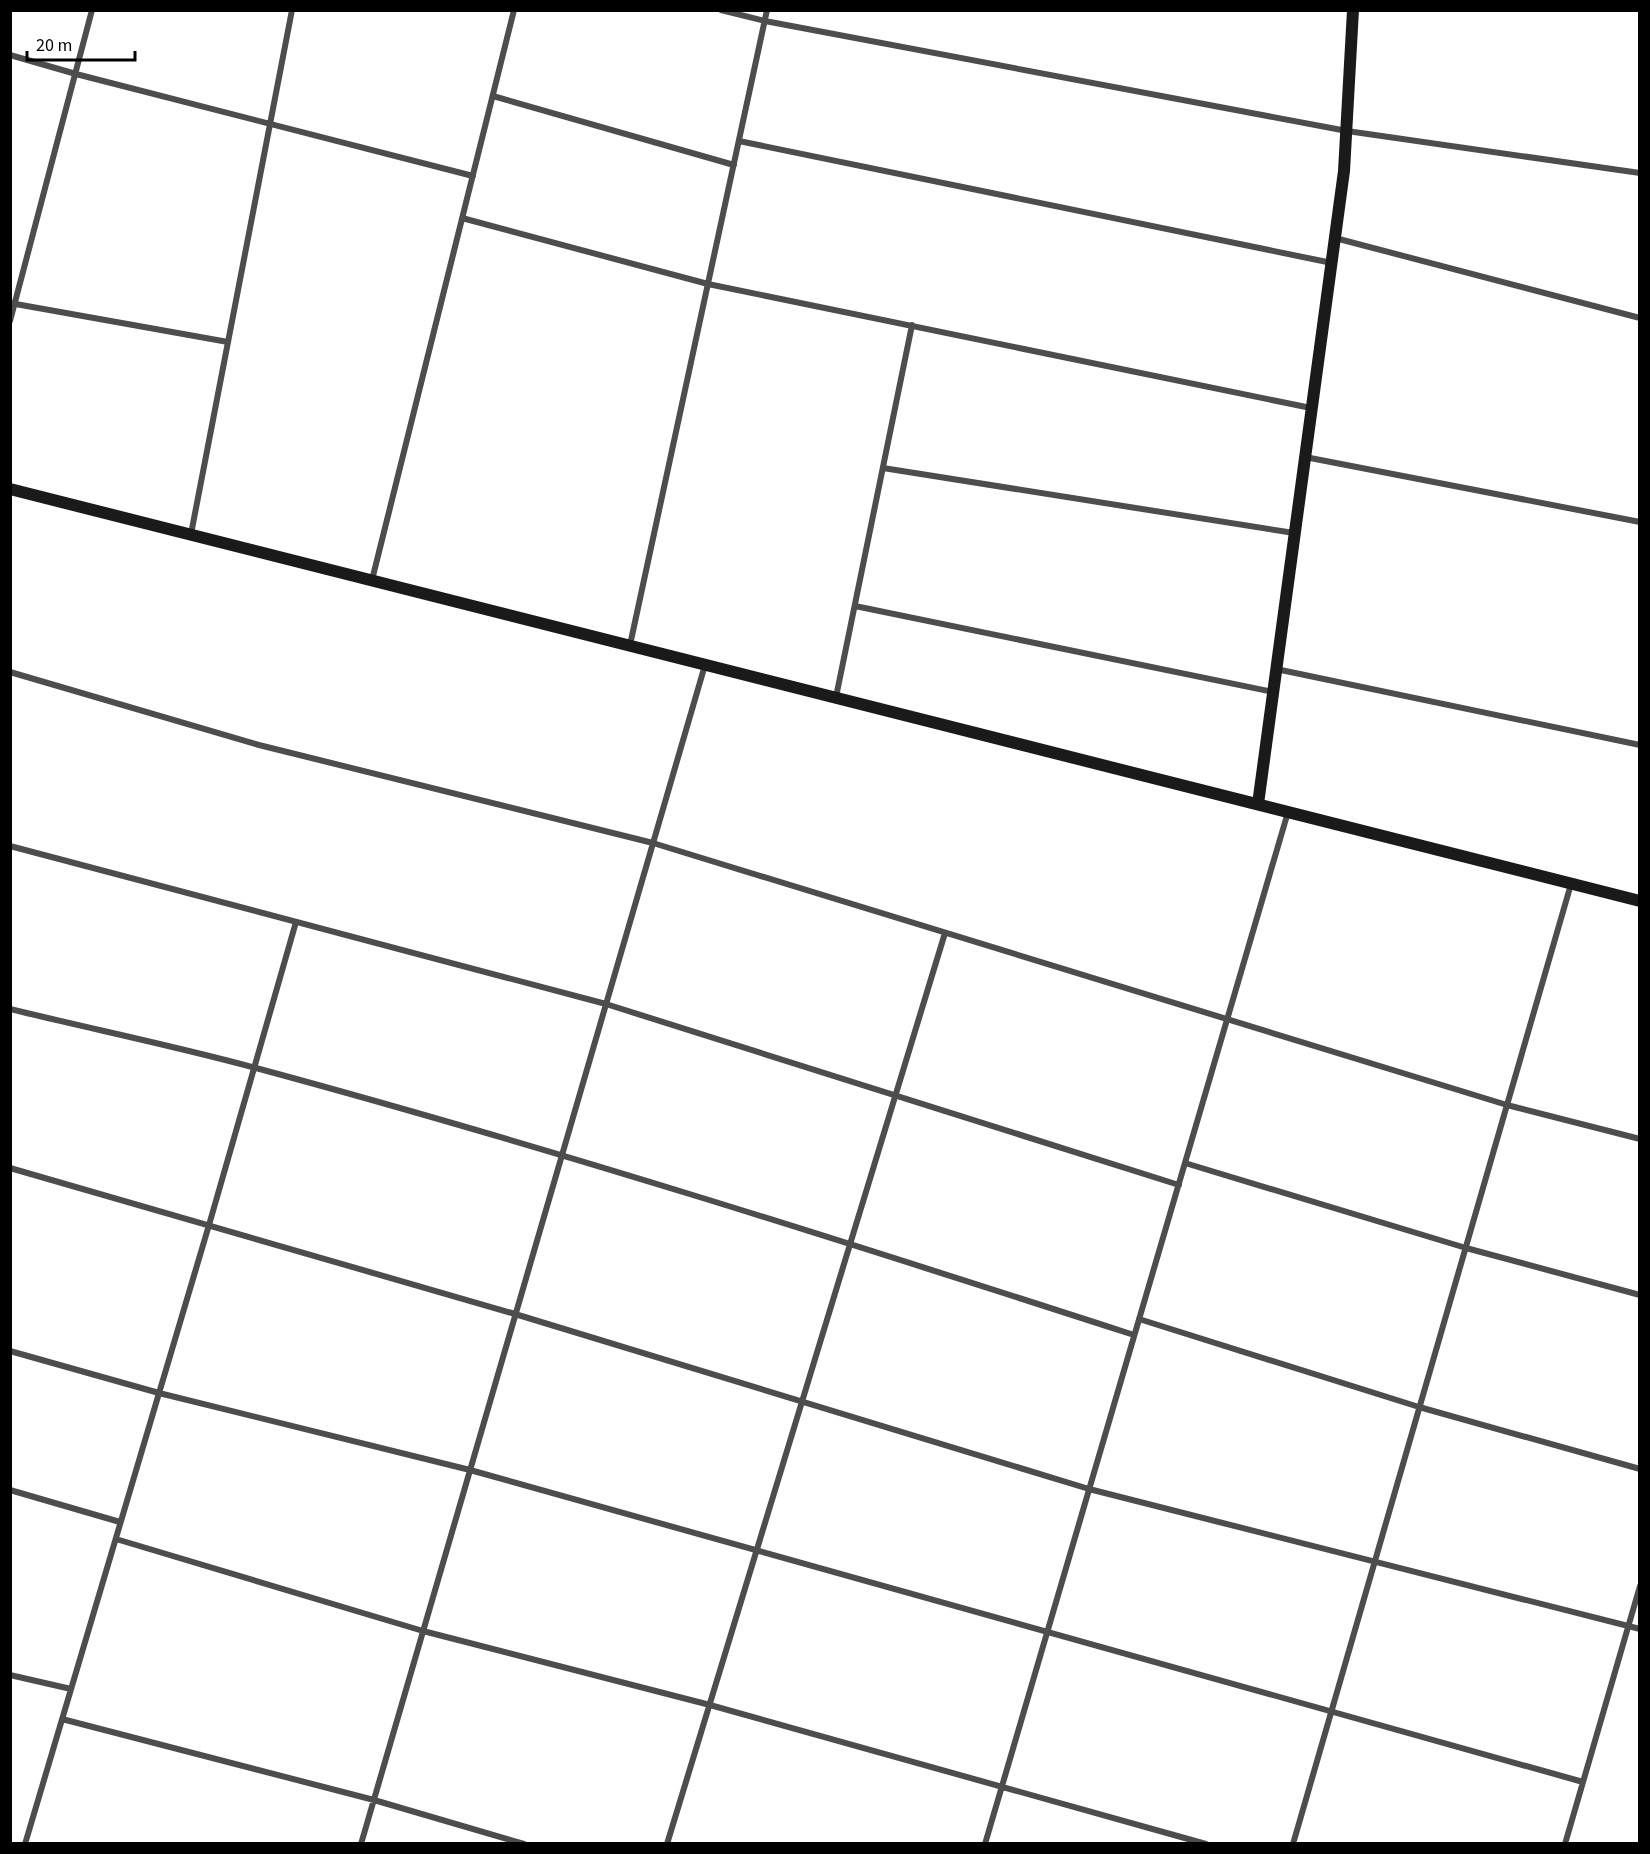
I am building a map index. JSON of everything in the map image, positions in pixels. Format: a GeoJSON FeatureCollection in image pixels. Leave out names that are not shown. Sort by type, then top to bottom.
{"type":"FeatureCollection","features":[{"type":"Feature","properties":{"kind":"street"},"geometry":{"type":"LineString","coordinates":[[10,321],[92,10]]}},
{"type":"Feature","properties":{"kind":"street"},"geometry":{"type":"LineString","coordinates":[[191,534],[292,10]]}},
{"type":"Feature","properties":{"kind":"street"},"geometry":{"type":"LineString","coordinates":[[372,580],[514,10]]}},
{"type":"Feature","properties":{"kind":"street"},"geometry":{"type":"LineString","coordinates":[[721,10],[765,21],[1347,131],[1640,173]]}},
{"type":"Feature","properties":{"kind":"street"},"geometry":{"type":"LineString","coordinates":[[630,645],[767,10]]}},
{"type":"Feature","properties":{"kind":"street"},"geometry":{"type":"LineString","coordinates":[[1258,804],[1344,171],[1353,10]]}},
{"type":"Feature","properties":{"kind":"street"},"geometry":{"type":"LineString","coordinates":[[10,55],[473,176]]}},
{"type":"Feature","properties":{"kind":"street"},"geometry":{"type":"LineString","coordinates":[[493,96],[734,165]]}},
{"type":"Feature","properties":{"kind":"street"},"geometry":{"type":"LineString","coordinates":[[739,141],[1332,263]]}},
{"type":"Feature","properties":{"kind":"street"},"geometry":{"type":"LineString","coordinates":[[462,218],[708,284],[1312,408]]}},
{"type":"Feature","properties":{"kind":"street"},"geometry":{"type":"LineString","coordinates":[[1335,238],[1640,318]]}},
{"type":"Feature","properties":{"kind":"street"},"geometry":{"type":"LineString","coordinates":[[13,304],[228,342]]}},
{"type":"Feature","properties":{"kind":"street"},"geometry":{"type":"LineString","coordinates":[[836,697],[912,326]]}},
{"type":"Feature","properties":{"kind":"street"},"geometry":{"type":"LineString","coordinates":[[1305,458],[1640,522]]}},
{"type":"Feature","properties":{"kind":"street"},"geometry":{"type":"LineString","coordinates":[[883,468],[1295,534]]}},
{"type":"Feature","properties":{"kind":"street"},"geometry":{"type":"LineString","coordinates":[[10,489],[1640,901]]}},
{"type":"Feature","properties":{"kind":"street"},"geometry":{"type":"LineString","coordinates":[[855,606],[1273,692]]}},
{"type":"Feature","properties":{"kind":"street"},"geometry":{"type":"LineString","coordinates":[[361,1844],[705,665]]}},
{"type":"Feature","properties":{"kind":"street"},"geometry":{"type":"LineString","coordinates":[[1276,669],[1640,746]]}},
{"type":"Feature","properties":{"kind":"street"},"geometry":{"type":"LineString","coordinates":[[10,672],[259,745],[653,843],[1507,1105],[1640,1139]]}},
{"type":"Feature","properties":{"kind":"street"},"geometry":{"type":"LineString","coordinates":[[985,1844],[1288,812]]}},
{"type":"Feature","properties":{"kind":"street"},"geometry":{"type":"LineString","coordinates":[[10,846],[606,1004],[1179,1185]]}},
{"type":"Feature","properties":{"kind":"street"},"geometry":{"type":"LineString","coordinates":[[1293,1844],[1571,884]]}},
{"type":"Feature","properties":{"kind":"street"},"geometry":{"type":"LineString","coordinates":[[25,1844],[209,1225],[296,922]]}},
{"type":"Feature","properties":{"kind":"street"},"geometry":{"type":"LineString","coordinates":[[668,1844],[945,933]]}},
{"type":"Feature","properties":{"kind":"street"},"geometry":{"type":"LineString","coordinates":[[10,1009],[254,1067],[562,1154],[1134,1335]]}},
{"type":"Feature","properties":{"kind":"street"},"geometry":{"type":"LineString","coordinates":[[1185,1163],[1466,1248],[1640,1295]]}},
{"type":"Feature","properties":{"kind":"street"},"geometry":{"type":"LineString","coordinates":[[10,1168],[515,1314],[1089,1490],[1640,1629]]}},
{"type":"Feature","properties":{"kind":"street"},"geometry":{"type":"LineString","coordinates":[[1139,1319],[1419,1407],[1640,1469]]}},
{"type":"Feature","properties":{"kind":"street"},"geometry":{"type":"LineString","coordinates":[[10,1351],[159,1393],[470,1470],[1583,1782]]}},
{"type":"Feature","properties":{"kind":"street"},"geometry":{"type":"LineString","coordinates":[[10,1490],[120,1522]]}},
{"type":"Feature","properties":{"kind":"street"},"geometry":{"type":"LineString","coordinates":[[116,1539],[423,1631],[710,1705],[1206,1844]]}},
{"type":"Feature","properties":{"kind":"street"},"geometry":{"type":"LineString","coordinates":[[1565,1844],[1640,1586]]}},
{"type":"Feature","properties":{"kind":"street"},"geometry":{"type":"LineString","coordinates":[[10,1675],[71,1689]]}},
{"type":"Feature","properties":{"kind":"street"},"geometry":{"type":"LineString","coordinates":[[62,1719],[374,1800],[524,1844]]}}]}
